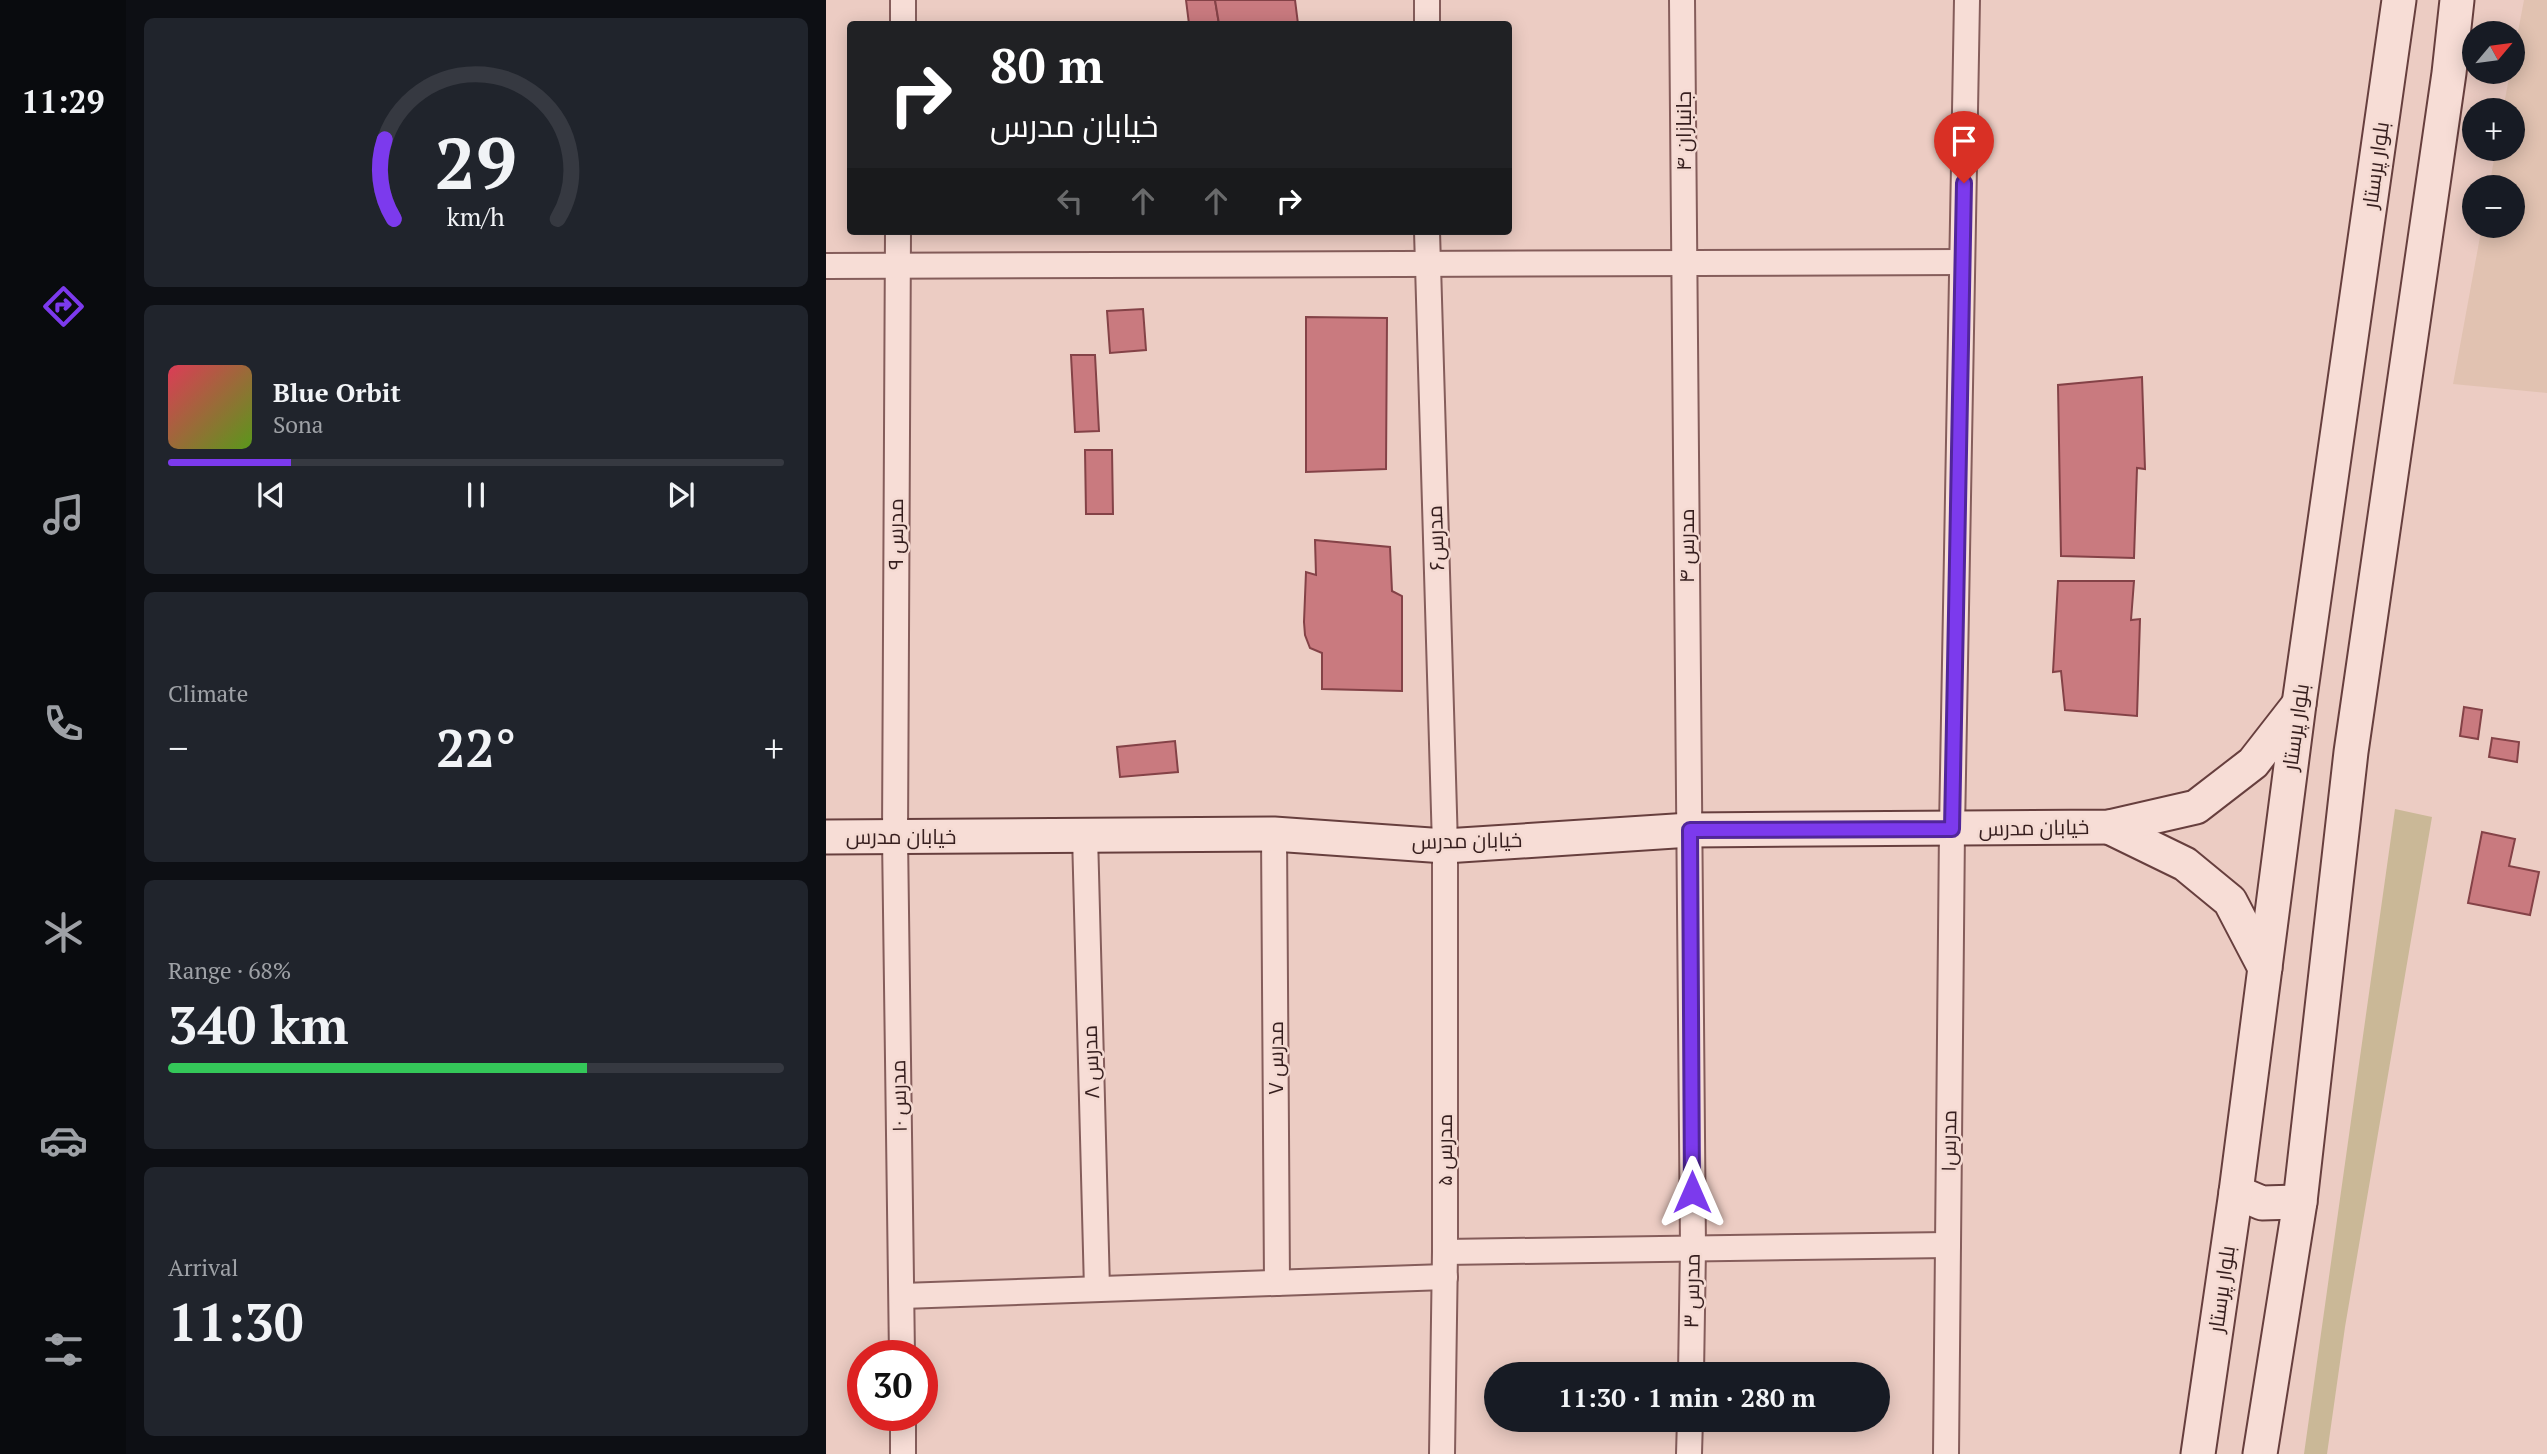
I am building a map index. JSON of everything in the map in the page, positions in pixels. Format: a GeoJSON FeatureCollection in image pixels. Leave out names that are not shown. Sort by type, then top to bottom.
{"type":"FeatureCollection","features":[{"type":"Feature","properties":{"kind":"main road","name":"بلوار پرستار"},"geometry":{"type":"LineString","coordinates":[[2198,1454],[2236,1192],[2299,704],[2399,0]]}},
{"type":"Feature","properties":{"kind":"main road"},"geometry":{"type":"LineString","coordinates":[[2260,1454],[2300,1202],[2351,752],[2449,73],[2457,0]]}},
{"type":"Feature","properties":{"kind":"main road"},"geometry":{"type":"LineString","coordinates":[[2109,827],[2196,807],[2253,763],[2299,704]]}},
{"type":"Feature","properties":{"kind":"main road"},"geometry":{"type":"LineString","coordinates":[[2109,827],[2185,864],[2230,901],[2265,968]]}},
{"type":"Feature","properties":{"kind":"main road","name":"خیابان مدرس"},"geometry":{"type":"LineString","coordinates":[[826,837],[1274,834],[1445,846],[1690,830],[2109,827]]}},
{"type":"Feature","properties":{"kind":"main road"},"geometry":{"type":"LineString","coordinates":[[2236,1192],[2262,1203],[2300,1202]]}},
{"type":"Feature","properties":{"kind":"street"},"geometry":{"type":"LineString","coordinates":[[903,21],[904,0]]}},
{"type":"Feature","properties":{"kind":"street"},"geometry":{"type":"LineString","coordinates":[[1427,0],[1427,21]]}},
{"type":"Feature","properties":{"kind":"street","name":"جانبازان ۴"},"geometry":{"type":"LineString","coordinates":[[1682,0],[1685,263]]}},
{"type":"Feature","properties":{"kind":"street","name":"مدرس۱"},"geometry":{"type":"LineString","coordinates":[[1946,1454],[1952,829],[1967,0]]}},
{"type":"Feature","properties":{"kind":"street","name":"مدرس ۹"},"geometry":{"type":"LineString","coordinates":[[895,837],[898,235]]}},
{"type":"Feature","properties":{"kind":"street","name":"مدرس۶"},"geometry":{"type":"LineString","coordinates":[[1427,235],[1445,846]]}},
{"type":"Feature","properties":{"kind":"street"},"geometry":{"type":"LineString","coordinates":[[826,267],[1962,262]]}},
{"type":"Feature","properties":{"kind":"street","name":"مدرس ۴"},"geometry":{"type":"LineString","coordinates":[[1685,263],[1690,830]]}},
{"type":"Feature","properties":{"kind":"street","name":"مدرس ۳"},"geometry":{"type":"LineString","coordinates":[[1690,830],[1691,1362]]}},
{"type":"Feature","properties":{"kind":"street","name":"مدرس ۷"},"geometry":{"type":"LineString","coordinates":[[1274,834],[1277,1283]]}},
{"type":"Feature","properties":{"kind":"street","name":"مدرس ۸"},"geometry":{"type":"LineString","coordinates":[[1085,835],[1097,1289]]}},
{"type":"Feature","properties":{"kind":"street","name":"مدرس ۱۰"},"geometry":{"type":"LineString","coordinates":[[895,837],[902,1340]]}},
{"type":"Feature","properties":{"kind":"street","name":"مدرس ۵"},"geometry":{"type":"LineString","coordinates":[[1442,1454],[1445,1277],[1445,846]]}},
{"type":"Feature","properties":{"kind":"street"},"geometry":{"type":"LineString","coordinates":[[1445,1252],[1948,1245]]}},
{"type":"Feature","properties":{"kind":"street"},"geometry":{"type":"LineString","coordinates":[[902,1296],[1445,1277]]}},
{"type":"Feature","properties":{"kind":"street"},"geometry":{"type":"LineString","coordinates":[[902,1431],[903,1454]]}},
{"type":"Feature","properties":{"kind":"street"},"geometry":{"type":"LineString","coordinates":[[1689,1454],[1690,1432]]}},
{"type":"Feature","properties":{"kind":"shaded area"},"geometry":{"type":"Polygon","coordinates":[[[2524,0],[2547,0],[2547,393],[2453,384],[2480,238],[2525,238],[2525,175],[2491,175],[2494,161],[2525,161],[2525,98],[2505,98],[2508,84],[2525,84],[2525,21],[2520,21],[2524,0]]]}},
{"type":"Feature","properties":{"kind":"shaded area"},"geometry":{"type":"Polygon","coordinates":[[[2395,809],[2432,817],[2345,1327],[2327,1454],[2304,1454],[2395,809]]]}},
{"type":"Feature","properties":{"kind":"building"},"geometry":{"type":"Polygon","coordinates":[[[1186,0],[1215,0],[1218,21],[1189,21],[1186,0]]]}},
{"type":"Feature","properties":{"kind":"building"},"geometry":{"type":"Polygon","coordinates":[[[1215,0],[1295,0],[1298,21],[1218,21],[1215,0]]]}},
{"type":"Feature","properties":{"kind":"building"},"geometry":{"type":"Polygon","coordinates":[[[1143,309],[1146,350],[1110,353],[1107,311],[1143,309]]]}},
{"type":"Feature","properties":{"kind":"building"},"geometry":{"type":"Polygon","coordinates":[[[1306,317],[1387,318],[1386,469],[1306,472],[1306,317]]]}},
{"type":"Feature","properties":{"kind":"building"},"geometry":{"type":"Polygon","coordinates":[[[1071,355],[1095,355],[1099,431],[1075,432],[1071,355]]]}},
{"type":"Feature","properties":{"kind":"building"},"geometry":{"type":"Polygon","coordinates":[[[2142,377],[2145,469],[2137,468],[2134,558],[2061,556],[2058,385],[2142,377]]]}},
{"type":"Feature","properties":{"kind":"building"},"geometry":{"type":"Polygon","coordinates":[[[1085,450],[1112,450],[1113,514],[1086,514],[1085,450]]]}},
{"type":"Feature","properties":{"kind":"building"},"geometry":{"type":"Polygon","coordinates":[[[1315,540],[1390,547],[1392,591],[1402,596],[1402,691],[1322,689],[1322,653],[1310,648],[1304,622],[1306,572],[1316,575],[1315,540]]]}},
{"type":"Feature","properties":{"kind":"building"},"geometry":{"type":"Polygon","coordinates":[[[2058,581],[2134,581],[2131,620],[2140,619],[2137,716],[2065,710],[2061,671],[2053,672],[2058,581]]]}},
{"type":"Feature","properties":{"kind":"building"},"geometry":{"type":"Polygon","coordinates":[[[2464,707],[2482,710],[2478,739],[2460,736],[2464,707]]]}},
{"type":"Feature","properties":{"kind":"building"},"geometry":{"type":"Polygon","coordinates":[[[2492,738],[2519,742],[2517,762],[2489,757],[2492,738]]]}},
{"type":"Feature","properties":{"kind":"building"},"geometry":{"type":"Polygon","coordinates":[[[1175,741],[1178,772],[1120,777],[1117,747],[1175,741]]]}},
{"type":"Feature","properties":{"kind":"building"},"geometry":{"type":"Polygon","coordinates":[[[2482,832],[2515,839],[2509,866],[2539,872],[2530,915],[2468,903],[2482,832]]]}},
{"type":"Feature","properties":{"kind":"route"},"geometry":{"type":"LineString","coordinates":[[1692,1192],[1690,830],[1952,829],[1964,183]]}}]}
